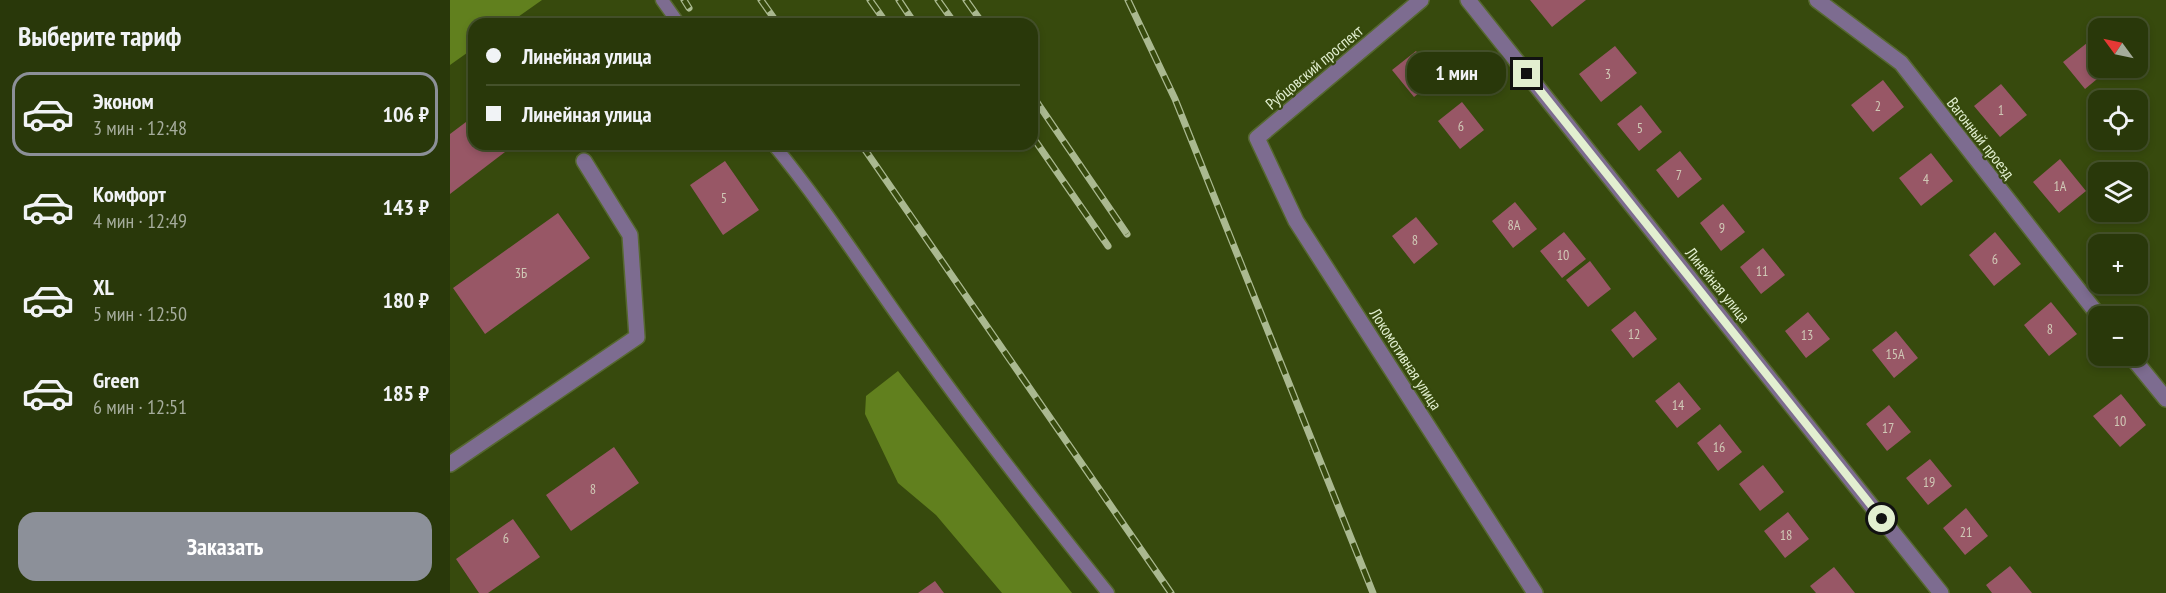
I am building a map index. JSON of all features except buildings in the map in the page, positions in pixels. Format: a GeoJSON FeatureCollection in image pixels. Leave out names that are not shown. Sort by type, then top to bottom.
{"type":"FeatureCollection","features":[{"type":"Feature","properties":{"kind":"street","name":"Рубцовский проспект"},"geometry":{"type":"LineString","coordinates":[[1257,138],[1420,0]]}},
{"type":"Feature","properties":{"kind":"street","name":"Линейная улица"},"geometry":{"type":"LineString","coordinates":[[1468,0],[1941,593]]}},
{"type":"Feature","properties":{"kind":"street","name":"Вагонный проезд"},"geometry":{"type":"LineString","coordinates":[[1817,0],[1901,63],[2091,306]]}},
{"type":"Feature","properties":{"kind":"street","name":"Локомотивная улица"},"geometry":{"type":"LineString","coordinates":[[1257,138],[1296,221],[1535,593]]}},
{"type":"Feature","properties":{"kind":"street"},"geometry":{"type":"LineString","coordinates":[[450,464],[637,337],[630,236],[584,160]]}},
{"type":"Feature","properties":{"kind":"street"},"geometry":{"type":"LineString","coordinates":[[2138,366],[2166,399]]}},
{"type":"Feature","properties":{"kind":"lane"},"geometry":{"type":"LineString","coordinates":[[662,0],[675,18]]}},
{"type":"Feature","properties":{"kind":"lane"},"geometry":{"type":"LineString","coordinates":[[778,150],[811,190],[851,251],[1013,476],[1108,593]]}},
{"type":"Feature","properties":{"kind":"green space"},"geometry":{"type":"Polygon","coordinates":[[[450,0],[542,0],[516,18],[468,18],[468,52],[450,65],[450,0]]]}},
{"type":"Feature","properties":{"kind":"green space"},"geometry":{"type":"Polygon","coordinates":[[[898,371],[1072,593],[1002,593],[936,515],[898,483],[865,414],[866,396],[898,371]]]}},
{"type":"Feature","properties":{"kind":"railway"},"geometry":{"type":"LineString","coordinates":[[684,0],[689,8]]}},
{"type":"Feature","properties":{"kind":"railway"},"geometry":{"type":"LineString","coordinates":[[761,0],[774,18]]}},
{"type":"Feature","properties":{"kind":"railway"},"geometry":{"type":"LineString","coordinates":[[870,0],[883,18]]}},
{"type":"Feature","properties":{"kind":"railway"},"geometry":{"type":"LineString","coordinates":[[899,0],[911,18]]}},
{"type":"Feature","properties":{"kind":"railway"},"geometry":{"type":"LineString","coordinates":[[938,0],[951,18]]}},
{"type":"Feature","properties":{"kind":"railway"},"geometry":{"type":"LineString","coordinates":[[966,0],[979,18]]}},
{"type":"Feature","properties":{"kind":"railway"},"geometry":{"type":"LineString","coordinates":[[1128,0],[1175,99],[1373,593]]}},
{"type":"Feature","properties":{"kind":"railway"},"geometry":{"type":"LineString","coordinates":[[1038,104],[1127,234]]}},
{"type":"Feature","properties":{"kind":"railway"},"geometry":{"type":"LineString","coordinates":[[1038,145],[1108,246]]}},
{"type":"Feature","properties":{"kind":"railway"},"geometry":{"type":"LineString","coordinates":[[865,150],[1171,593]]}},
{"type":"Feature","properties":{"kind":"route"},"geometry":{"type":"LineString","coordinates":[[1527,74],[1882,519]]}}]}
